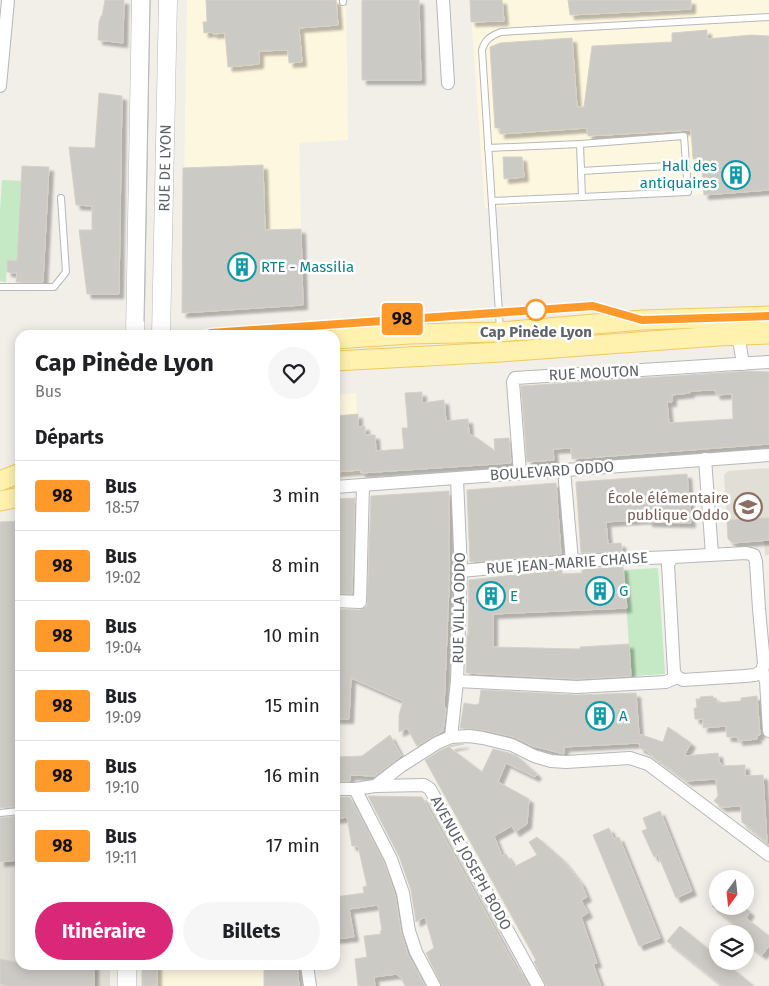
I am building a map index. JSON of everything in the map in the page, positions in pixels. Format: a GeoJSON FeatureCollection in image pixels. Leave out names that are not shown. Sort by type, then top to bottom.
{"type":"FeatureCollection","features":[{"type":"Feature","properties":{"kind":"main road"},"geometry":{"type":"LineString","coordinates":[[340,339],[410,334],[500,332],[642,320],[769,316]]}},
{"type":"Feature","properties":{"kind":"main road"},"geometry":{"type":"LineString","coordinates":[[340,360],[501,352],[769,334]]}},
{"type":"Feature","properties":{"kind":"main road"},"geometry":{"type":"LineString","coordinates":[[0,481],[15,476]]}},
{"type":"Feature","properties":{"kind":"main road"},"geometry":{"type":"LineString","coordinates":[[0,501],[15,497]]}},
{"type":"Feature","properties":{"kind":"street"},"geometry":{"type":"LineString","coordinates":[[0,86],[8,0]]}},
{"type":"Feature","properties":{"kind":"street","name":"RUE DE LYON"},"geometry":{"type":"LineString","coordinates":[[135,330],[141,0]]}},
{"type":"Feature","properties":{"kind":"street","name":"RUE DE LYON"},"geometry":{"type":"LineString","coordinates":[[161,330],[168,0]]}},
{"type":"Feature","properties":{"kind":"street"},"geometry":{"type":"LineString","coordinates":[[443,0],[448,82]]}},
{"type":"Feature","properties":{"kind":"street"},"geometry":{"type":"LineString","coordinates":[[728,318],[735,323],[739,335],[743,364]]}},
{"type":"Feature","properties":{"kind":"street","name":"RUE MOUTON"},"geometry":{"type":"LineString","coordinates":[[520,473],[513,382],[515,378],[769,362]]}},
{"type":"Feature","properties":{"kind":"street","name":"BOULEVARD ODDO"},"geometry":{"type":"LineString","coordinates":[[340,487],[769,455]]}},
{"type":"Feature","properties":{"kind":"street"},"geometry":{"type":"LineString","coordinates":[[705,459],[712,554]]}},
{"type":"Feature","properties":{"kind":"street"},"geometry":{"type":"LineString","coordinates":[[564,470],[572,561]]}},
{"type":"Feature","properties":{"kind":"street","name":"RUE VILLA ODDO"},"geometry":{"type":"LineString","coordinates":[[451,737],[457,681],[461,571],[457,479]]}},
{"type":"Feature","properties":{"kind":"street"},"geometry":{"type":"LineString","coordinates":[[340,602],[360,602],[363,485]]}},
{"type":"Feature","properties":{"kind":"street","name":"RUE JEAN-MARIE CHAISE"},"geometry":{"type":"LineString","coordinates":[[461,571],[572,561],[746,553],[754,555],[756,562],[765,624]]}},
{"type":"Feature","properties":{"kind":"street"},"geometry":{"type":"LineString","coordinates":[[673,556],[668,564],[674,672],[677,677],[683,680],[745,676],[755,675],[762,670]]}},
{"type":"Feature","properties":{"kind":"street"},"geometry":{"type":"LineString","coordinates":[[765,624],[764,663],[762,670],[766,681],[769,731]]}},
{"type":"Feature","properties":{"kind":"street"},"geometry":{"type":"LineString","coordinates":[[457,681],[577,687],[666,682],[677,677]]}},
{"type":"Feature","properties":{"kind":"street"},"geometry":{"type":"LineString","coordinates":[[340,788],[355,789],[375,786],[400,766],[437,743],[451,737],[469,736],[512,744],[534,756],[551,761],[566,762],[630,758],[648,764],[769,855]]}},
{"type":"Feature","properties":{"kind":"street","name":"AVENUE JOSEPH BODO"},"geometry":{"type":"LineString","coordinates":[[375,786],[424,785],[430,789],[538,986]]}},
{"type":"Feature","properties":{"kind":"street"},"geometry":{"type":"LineString","coordinates":[[355,789],[391,859],[403,893],[409,931],[416,952],[434,986]]}},
{"type":"Feature","properties":{"kind":"street"},"geometry":{"type":"LineString","coordinates":[[127,970],[127,986]]}},
{"type":"Feature","properties":{"kind":"street"},"geometry":{"type":"LineString","coordinates":[[308,970],[310,986]]}},
{"type":"Feature","properties":{"kind":"lane"},"geometry":{"type":"LineString","coordinates":[[501,352],[482,50],[485,42],[493,35],[501,32],[769,17]]}},
{"type":"Feature","properties":{"kind":"lane"},"geometry":{"type":"LineString","coordinates":[[488,148],[580,144],[684,136],[688,192],[492,201]]}},
{"type":"Feature","properties":{"kind":"lane"},"geometry":{"type":"LineString","coordinates":[[580,144],[582,197]]}},
{"type":"Feature","properties":{"kind":"lane"},"geometry":{"type":"LineString","coordinates":[[581,171],[686,165]]}},
{"type":"Feature","properties":{"kind":"lane"},"geometry":{"type":"LineString","coordinates":[[0,287],[54,287],[66,272],[61,198]]}},
{"type":"Feature","properties":{"kind":"lane"},"geometry":{"type":"LineString","coordinates":[[254,330],[593,306],[642,320]]}},
{"type":"Feature","properties":{"kind":"lane"},"geometry":{"type":"LineString","coordinates":[[0,813],[15,812]]}},
{"type":"Feature","properties":{"kind":"shaded area"},"geometry":{"type":"Polygon","coordinates":[[[187,0],[346,0],[348,140],[299,143],[303,305],[182,313],[187,0]]]}},
{"type":"Feature","properties":{"kind":"shaded area"},"geometry":{"type":"Polygon","coordinates":[[[470,0],[769,0],[769,190],[485,208],[470,0]]]}},
{"type":"Feature","properties":{"kind":"shaded area"},"geometry":{"type":"Polygon","coordinates":[[[356,393],[361,473],[340,475],[340,395],[356,393]]]}},
{"type":"Feature","properties":{"kind":"shaded area","name":"École élémentaire publique Oddo"},"geometry":{"type":"Polygon","coordinates":[[[769,468],[769,555],[765,555],[764,540],[728,539],[724,475],[728,471],[769,468]]]}},
{"type":"Feature","properties":{"kind":"shaded area"},"geometry":{"type":"Polygon","coordinates":[[[15,815],[15,970],[110,970],[110,986],[0,986],[0,817],[15,815]]]}},
{"type":"Feature","properties":{"kind":"shaded area"},"geometry":{"type":"Polygon","coordinates":[[[142,970],[297,970],[299,986],[142,986],[142,970]]]}},
{"type":"Feature","properties":{"kind":"green space"},"geometry":{"type":"Polygon","coordinates":[[[2,180],[22,181],[17,273],[11,273],[12,261],[7,260],[6,282],[0,281],[2,180]]]}},
{"type":"Feature","properties":{"kind":"green space"},"geometry":{"type":"Polygon","coordinates":[[[658,568],[665,674],[631,676],[624,570],[658,568]]]}},
{"type":"Feature","properties":{"kind":"building"},"geometry":{"type":"Polygon","coordinates":[[[105,0],[124,0],[123,43],[98,40],[99,22],[105,0]]]}},
{"type":"Feature","properties":{"kind":"building"},"geometry":{"type":"Polygon","coordinates":[[[206,0],[336,0],[338,25],[299,28],[302,62],[289,63],[288,50],[259,51],[259,64],[228,67],[225,33],[204,33],[203,22],[207,22],[206,0]]]}},
{"type":"Feature","properties":{"kind":"building"},"geometry":{"type":"Polygon","coordinates":[[[362,0],[419,0],[421,80],[362,80],[362,0]]]}},
{"type":"Feature","properties":{"kind":"building"},"geometry":{"type":"Polygon","coordinates":[[[470,0],[502,0],[504,21],[471,22],[470,0]]]}},
{"type":"Feature","properties":{"kind":"building"},"geometry":{"type":"Polygon","coordinates":[[[568,0],[691,0],[691,9],[570,15],[568,0]]]}},
{"type":"Feature","properties":{"kind":"building"},"geometry":{"type":"Polygon","coordinates":[[[707,30],[707,39],[751,35],[769,36],[769,190],[704,195],[701,158],[693,159],[691,130],[588,136],[587,128],[500,134],[500,128],[495,128],[490,47],[500,43],[572,38],[577,107],[584,107],[592,46],[672,42],[672,33],[707,30]]]}},
{"type":"Feature","properties":{"kind":"building"},"geometry":{"type":"Polygon","coordinates":[[[99,93],[122,96],[119,294],[87,294],[79,230],[92,230],[92,206],[76,205],[69,147],[95,148],[99,93]]]}},
{"type":"Feature","properties":{"kind":"building"},"geometry":{"type":"Polygon","coordinates":[[[503,157],[522,157],[524,177],[504,179],[503,157]]]}},
{"type":"Feature","properties":{"kind":"building","name":"RTE - Massilia"},"geometry":{"type":"Polygon","coordinates":[[[263,165],[265,230],[301,229],[303,305],[182,313],[183,168],[263,165]]]}},
{"type":"Feature","properties":{"kind":"building"},"geometry":{"type":"Polygon","coordinates":[[[22,166],[49,167],[43,282],[16,282],[17,273],[7,272],[7,260],[17,261],[22,166]]]}},
{"type":"Feature","properties":{"kind":"building"},"geometry":{"type":"Polygon","coordinates":[[[749,371],[769,372],[769,444],[572,459],[571,448],[553,449],[554,460],[527,462],[521,386],[749,371]],[[715,390],[690,391],[690,393],[672,395],[672,402],[667,402],[669,423],[733,419],[732,394],[716,395],[715,390]]]}},
{"type":"Feature","properties":{"kind":"building"},"geometry":{"type":"Polygon","coordinates":[[[422,392],[422,403],[444,400],[446,421],[468,419],[469,434],[495,451],[494,439],[509,438],[511,463],[361,473],[361,470],[340,472],[340,416],[358,414],[358,427],[365,426],[365,435],[375,435],[376,451],[404,449],[402,428],[408,428],[405,393],[422,392]]]}},
{"type":"Feature","properties":{"kind":"building"},"geometry":{"type":"Polygon","coordinates":[[[687,474],[691,523],[648,522],[648,519],[606,522],[608,544],[621,543],[622,551],[581,553],[576,482],[687,474]]]}},
{"type":"Feature","properties":{"kind":"building"},"geometry":{"type":"Polygon","coordinates":[[[556,483],[561,554],[470,562],[467,490],[556,483]]]}},
{"type":"Feature","properties":{"kind":"building"},"geometry":{"type":"Polygon","coordinates":[[[449,491],[449,586],[444,708],[446,708],[443,731],[417,746],[407,728],[399,732],[399,715],[403,701],[351,678],[349,719],[340,719],[340,609],[360,610],[367,606],[371,496],[449,491]]]}},
{"type":"Feature","properties":{"kind":"building"},"geometry":{"type":"Polygon","coordinates":[[[355,498],[352,594],[340,593],[340,499],[355,498]]]}},
{"type":"Feature","properties":{"kind":"building"},"geometry":{"type":"Polygon","coordinates":[[[769,518],[769,540],[733,543],[728,539],[727,520],[769,518]]]}},
{"type":"Feature","properties":{"kind":"building"},"geometry":{"type":"Polygon","coordinates":[[[15,521],[15,806],[0,808],[0,522],[15,521]]]}},
{"type":"Feature","properties":{"kind":"building"},"geometry":{"type":"Polygon","coordinates":[[[623,567],[627,608],[493,614],[493,647],[580,649],[580,647],[629,644],[631,676],[577,679],[466,673],[469,580],[562,570],[562,574],[582,573],[582,569],[623,567]]]}},
{"type":"Feature","properties":{"kind":"building"},"geometry":{"type":"Polygon","coordinates":[[[481,690],[577,695],[636,693],[639,734],[663,742],[668,727],[691,743],[684,756],[718,753],[721,766],[745,765],[745,776],[763,775],[767,842],[742,822],[741,806],[722,807],[714,801],[718,796],[716,779],[687,781],[640,748],[639,743],[564,747],[564,754],[533,746],[514,737],[484,730],[460,728],[464,703],[479,704],[481,690]]]}},
{"type":"Feature","properties":{"kind":"building"},"geometry":{"type":"Polygon","coordinates":[[[713,696],[713,698],[716,698],[717,703],[741,701],[741,698],[757,696],[760,735],[757,735],[757,739],[738,741],[738,737],[727,737],[726,726],[703,728],[703,719],[695,719],[694,708],[697,708],[696,699],[713,696]]]}},
{"type":"Feature","properties":{"kind":"building"},"geometry":{"type":"Polygon","coordinates":[[[390,735],[401,756],[375,776],[350,775],[350,781],[340,781],[340,757],[362,756],[390,735]]]}},
{"type":"Feature","properties":{"kind":"building"},"geometry":{"type":"Polygon","coordinates":[[[464,744],[449,747],[482,772],[493,749],[517,756],[537,774],[535,777],[506,763],[498,782],[529,799],[527,824],[515,832],[512,826],[494,836],[502,856],[506,854],[514,867],[537,855],[529,842],[537,837],[562,859],[581,883],[587,897],[581,900],[588,913],[581,917],[597,963],[593,964],[601,986],[546,986],[534,962],[536,960],[425,760],[441,750],[453,745],[464,744]]]}},
{"type":"Feature","properties":{"kind":"building"},"geometry":{"type":"Polygon","coordinates":[[[368,796],[422,797],[510,957],[529,986],[442,986],[426,953],[434,948],[425,917],[416,922],[411,890],[399,856],[368,796]]]}},
{"type":"Feature","properties":{"kind":"building"},"geometry":{"type":"Polygon","coordinates":[[[340,797],[350,797],[384,862],[395,895],[401,932],[408,955],[425,986],[405,986],[401,977],[397,974],[374,977],[375,986],[358,986],[355,959],[367,957],[364,936],[381,934],[380,931],[382,931],[378,905],[349,909],[354,937],[340,938],[340,896],[364,893],[363,887],[367,886],[358,846],[352,846],[347,817],[340,818],[340,797]]]}},
{"type":"Feature","properties":{"kind":"building"},"geometry":{"type":"Polygon","coordinates":[[[660,811],[692,891],[676,898],[658,855],[654,857],[642,831],[647,829],[643,818],[660,811]]]}},
{"type":"Feature","properties":{"kind":"building"},"geometry":{"type":"Polygon","coordinates":[[[15,816],[15,860],[0,862],[0,818],[15,816]]]}},
{"type":"Feature","properties":{"kind":"building"},"geometry":{"type":"Polygon","coordinates":[[[609,828],[614,839],[619,837],[660,938],[639,946],[593,835],[609,828]]]}},
{"type":"Feature","properties":{"kind":"building"},"geometry":{"type":"Polygon","coordinates":[[[723,915],[748,915],[746,918],[769,936],[769,946],[762,955],[754,949],[754,925],[736,925],[723,915]]]}},
{"type":"Feature","properties":{"kind":"building"},"geometry":{"type":"Polygon","coordinates":[[[680,926],[709,950],[709,970],[734,970],[754,986],[723,986],[667,941],[680,926]]]}},
{"type":"Feature","properties":{"kind":"building"},"geometry":{"type":"Polygon","coordinates":[[[0,959],[15,962],[15,970],[94,970],[94,986],[10,986],[0,984],[0,959]]]}},
{"type":"Feature","properties":{"kind":"building"},"geometry":{"type":"Polygon","coordinates":[[[142,970],[157,970],[157,986],[142,986],[142,970]]]}},
{"type":"Feature","properties":{"kind":"building"},"geometry":{"type":"Polygon","coordinates":[[[264,970],[297,970],[299,986],[264,986],[264,970]]]}},
{"type":"Feature","properties":{"kind":"tram line"},"geometry":{"type":"LineString","coordinates":[[144,321],[150,0]]}},
{"type":"Feature","properties":{"kind":"bus line","name":"98"},"geometry":{"type":"LineString","coordinates":[[253,330],[593,306],[642,320],[769,316]]}},
{"type":"Feature","properties":{"kind":"place","name":"Hall des antiquaires"},"geometry":{"type":"Point","coordinates":[736,175]}},
{"type":"Feature","properties":{"kind":"place","name":"RTE - Massilia"},"geometry":{"type":"Point","coordinates":[242,267]}},
{"type":"Feature","properties":{"kind":"place","name":"Cap Pinède Lyon"},"geometry":{"type":"Point","coordinates":[536,310]}},
{"type":"Feature","properties":{"kind":"place","name":"École élémentaire publique Oddo"},"geometry":{"type":"Point","coordinates":[748,507]}},
{"type":"Feature","properties":{"kind":"place","name":"G"},"geometry":{"type":"Point","coordinates":[600,591]}},
{"type":"Feature","properties":{"kind":"place","name":"E"},"geometry":{"type":"Point","coordinates":[491,596]}},
{"type":"Feature","properties":{"kind":"place","name":"A"},"geometry":{"type":"Point","coordinates":[600,716]}}]}
